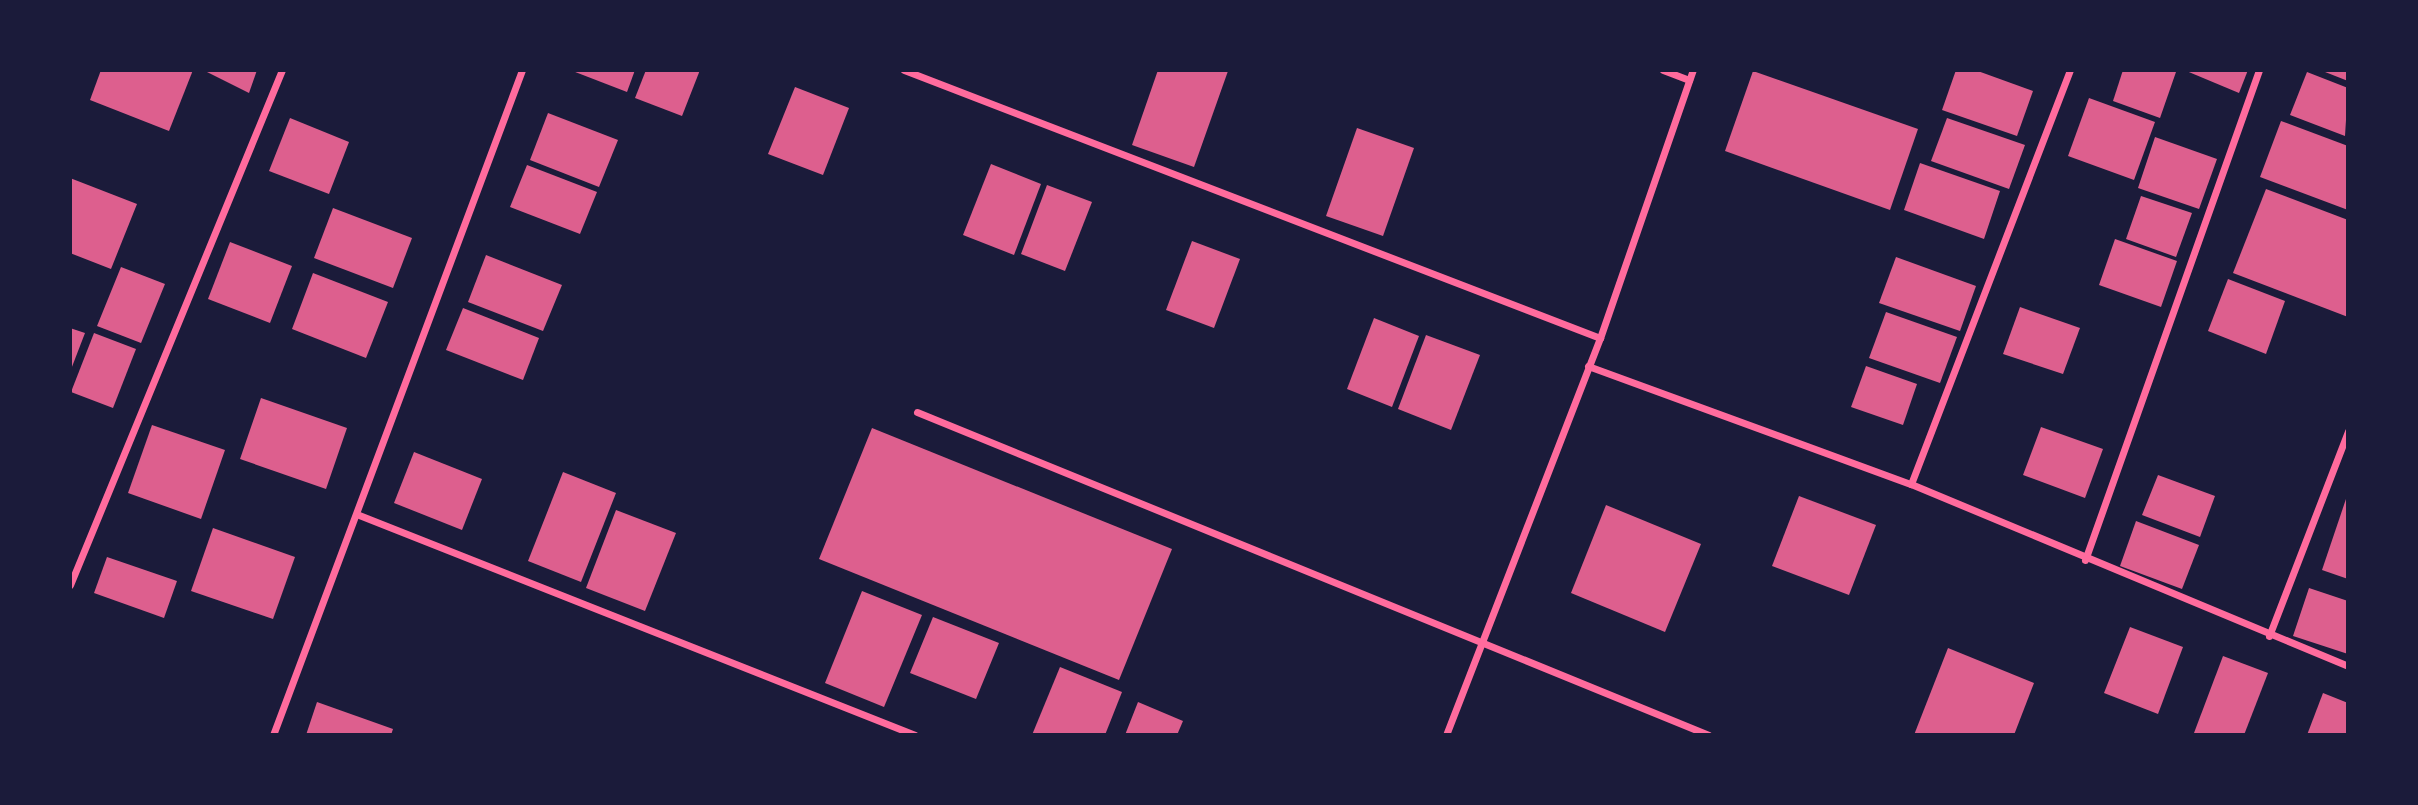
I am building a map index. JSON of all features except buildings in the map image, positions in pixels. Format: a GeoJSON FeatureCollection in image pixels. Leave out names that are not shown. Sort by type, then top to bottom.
{"type":"FeatureCollection","features":[{"type":"Feature","properties":{"kind":"street"},"geometry":{"type":"LineString","coordinates":[[70,585],[282,70]]}},
{"type":"Feature","properties":{"kind":"street"},"geometry":{"type":"LineString","coordinates":[[273,735],[359,515],[522,70]]}},
{"type":"Feature","properties":{"kind":"street"},"geometry":{"type":"LineString","coordinates":[[904,70],[1600,338]]}},
{"type":"Feature","properties":{"kind":"street"},"geometry":{"type":"LineString","coordinates":[[1663,70],[1689,80]]}},
{"type":"Feature","properties":{"kind":"street"},"geometry":{"type":"LineString","coordinates":[[1446,735],[1600,338],[1693,70]]}},
{"type":"Feature","properties":{"kind":"street"},"geometry":{"type":"LineString","coordinates":[[1911,484],[2070,70]]}},
{"type":"Feature","properties":{"kind":"street"},"geometry":{"type":"LineString","coordinates":[[2085,560],[2259,70]]}},
{"type":"Feature","properties":{"kind":"street"},"geometry":{"type":"LineString","coordinates":[[1588,366],[1911,484],[2085,560],[2348,666]]}},
{"type":"Feature","properties":{"kind":"street"},"geometry":{"type":"LineString","coordinates":[[917,412],[1482,645],[1709,735]]}},
{"type":"Feature","properties":{"kind":"street"},"geometry":{"type":"LineString","coordinates":[[2269,636],[2348,431]]}},
{"type":"Feature","properties":{"kind":"street"},"geometry":{"type":"LineString","coordinates":[[359,515],[915,735]]}}]}
